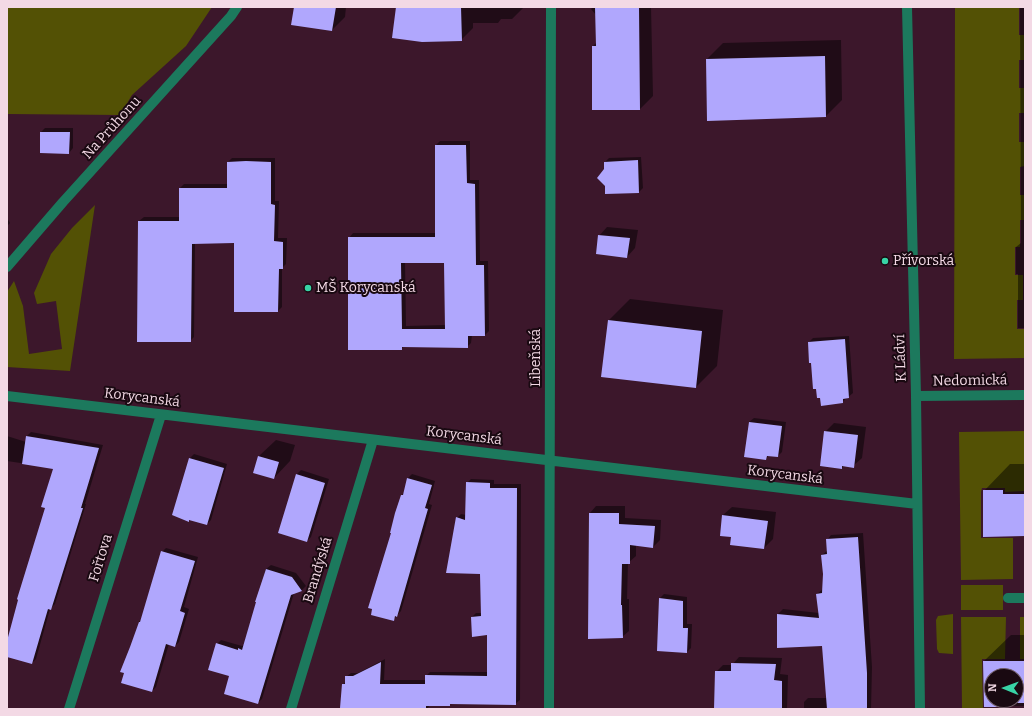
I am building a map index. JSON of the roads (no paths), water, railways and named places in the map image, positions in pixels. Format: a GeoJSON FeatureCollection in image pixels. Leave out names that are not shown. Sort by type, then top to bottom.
{"type":"FeatureCollection","features":[{"type":"Feature","properties":{"kind":"street","name":"Na Průhonu"},"geometry":{"type":"LineString","coordinates":[[7,267],[63,202],[231,16],[237,7]]}},
{"type":"Feature","properties":{"kind":"street","name":"Libeňská"},"geometry":{"type":"LineString","coordinates":[[549,709],[551,7]]}},
{"type":"Feature","properties":{"kind":"street","name":"K Ládví"},"geometry":{"type":"LineString","coordinates":[[907,7],[916,396],[920,709]]}},
{"type":"Feature","properties":{"kind":"street","name":"Nedomická"},"geometry":{"type":"LineString","coordinates":[[916,396],[1025,395]]}},
{"type":"Feature","properties":{"kind":"street","name":"Korycanská"},"geometry":{"type":"LineString","coordinates":[[7,396],[917,504]]}},
{"type":"Feature","properties":{"kind":"street","name":"Fořtova"},"geometry":{"type":"LineString","coordinates":[[69,709],[161,415]]}},
{"type":"Feature","properties":{"kind":"street","name":"Brandýská"},"geometry":{"type":"LineString","coordinates":[[291,709],[373,440]]}},
{"type":"Feature","properties":{"kind":"street"},"geometry":{"type":"LineString","coordinates":[[1008,598],[1025,598]]}},
{"type":"Feature","properties":{"kind":"place","name":"Přívorská"},"geometry":{"type":"Point","coordinates":[885,261]}},
{"type":"Feature","properties":{"kind":"place","name":"MŠ Korycanská"},"geometry":{"type":"Point","coordinates":[308,288]}}]}
